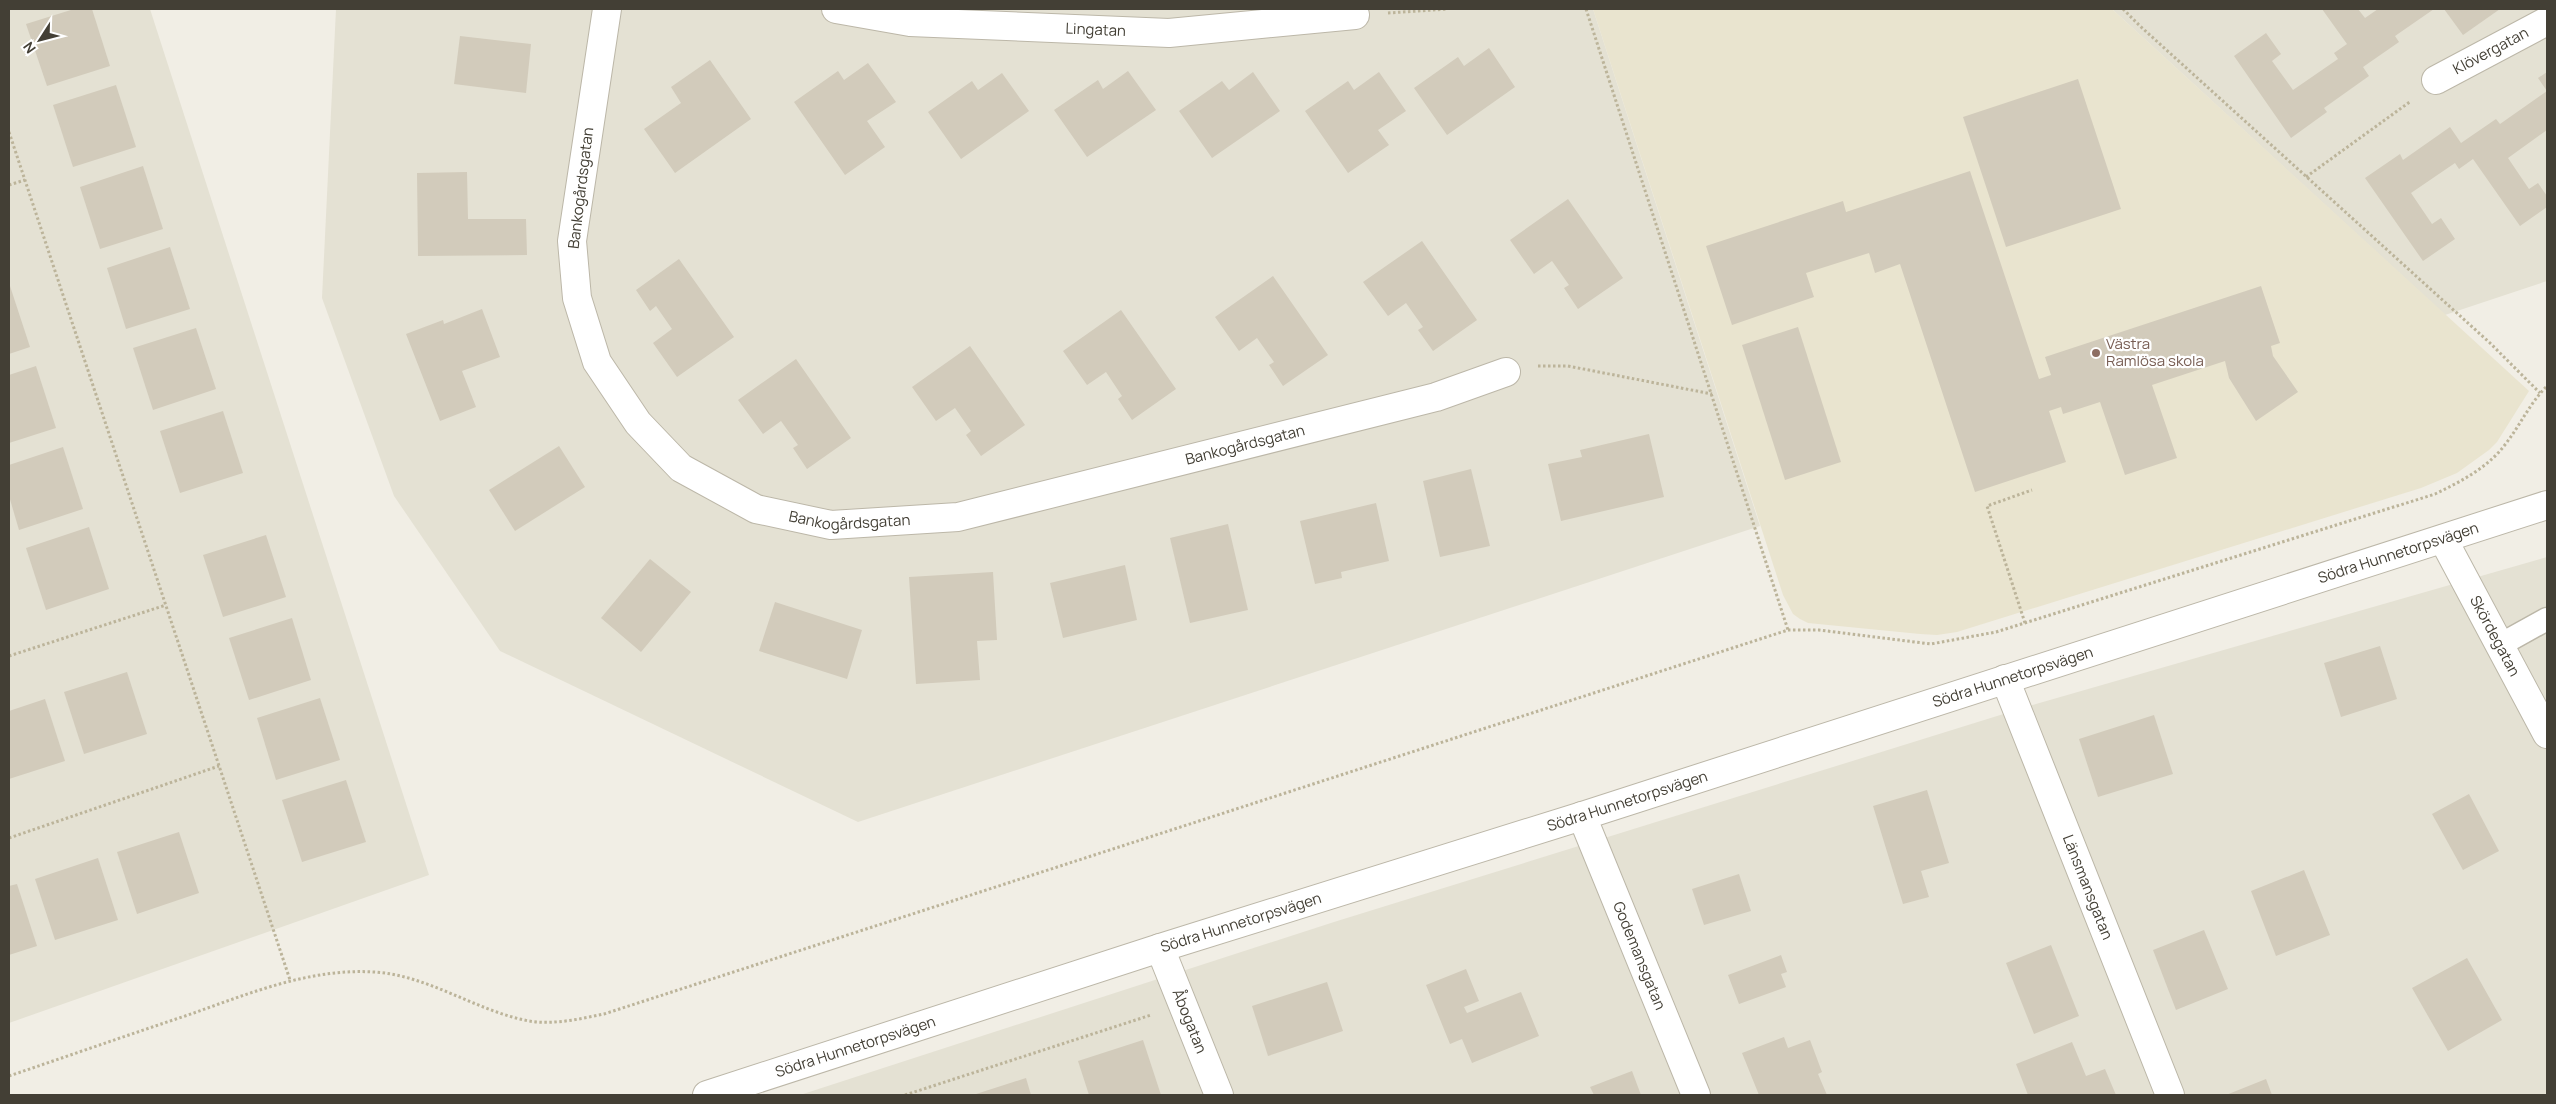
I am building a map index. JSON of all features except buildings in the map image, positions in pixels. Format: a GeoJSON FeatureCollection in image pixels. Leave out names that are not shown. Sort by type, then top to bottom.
{"type":"FeatureCollection","features":[{"type":"Feature","properties":{"kind":"street","name":"Bankogårdsgatan"},"geometry":{"type":"LineString","coordinates":[[607,9],[572,241],[577,298],[596,362],[638,424],[681,468],[756,509],[831,525],[958,517],[1436,397],[1506,372]]}},
{"type":"Feature","properties":{"kind":"street","name":"Lingatan"},"geometry":{"type":"LineString","coordinates":[[836,9],[910,22],[1169,32],[1355,14]]}},
{"type":"Feature","properties":{"kind":"street","name":"Klövergatan"},"geometry":{"type":"LineString","coordinates":[[2436,80],[2547,21]]}},
{"type":"Feature","properties":{"kind":"street","name":"Södra Hunnetorpsvägen"},"geometry":{"type":"LineString","coordinates":[[707,1095],[760,1087],[1160,948],[1582,816],[2547,505]]}},
{"type":"Feature","properties":{"kind":"street","name":"Skördegatan"},"geometry":{"type":"LineString","coordinates":[[2443,539],[2547,734]]}},
{"type":"Feature","properties":{"kind":"street","name":"Länsmansgatan"},"geometry":{"type":"LineString","coordinates":[[2005,679],[2170,1095]]}},
{"type":"Feature","properties":{"kind":"street","name":"Godemansgatan"},"geometry":{"type":"LineString","coordinates":[[1582,816],[1696,1095]]}},
{"type":"Feature","properties":{"kind":"street","name":"Åbogatan"},"geometry":{"type":"LineString","coordinates":[[1160,948],[1219,1095]]}},
{"type":"Feature","properties":{"kind":"lane"},"geometry":{"type":"LineString","coordinates":[[2500,645],[2547,620]]}},
{"type":"Feature","properties":{"kind":"path"},"geometry":{"type":"LineString","coordinates":[[1355,14],[1448,9]]}},
{"type":"Feature","properties":{"kind":"path"},"geometry":{"type":"LineString","coordinates":[[1586,9],[1788,630]]}},
{"type":"Feature","properties":{"kind":"path"},"geometry":{"type":"LineString","coordinates":[[2123,9],[2490,343],[2540,393]]}},
{"type":"Feature","properties":{"kind":"path"},"geometry":{"type":"LineString","coordinates":[[2306,177],[2391,116],[2436,80]]}},
{"type":"Feature","properties":{"kind":"path"},"geometry":{"type":"LineString","coordinates":[[9,132],[290,980]]}},
{"type":"Feature","properties":{"kind":"path"},"geometry":{"type":"LineString","coordinates":[[9,185],[25,180]]}},
{"type":"Feature","properties":{"kind":"path"},"geometry":{"type":"LineString","coordinates":[[1506,372],[1546,365],[1568,366],[1712,394]]}},
{"type":"Feature","properties":{"kind":"path"},"geometry":{"type":"LineString","coordinates":[[9,1076],[290,980],[351,972],[376,972],[408,978],[470,1003],[530,1021],[566,1021],[604,1014],[1788,630],[1819,630],[1931,644],[1971,638],[2025,623],[2435,494],[2460,482],[2492,458],[2505,444],[2540,393],[2547,386]]}},
{"type":"Feature","properties":{"kind":"path"},"geometry":{"type":"LineString","coordinates":[[2025,623],[1987,506],[2032,490]]}},
{"type":"Feature","properties":{"kind":"path"},"geometry":{"type":"LineString","coordinates":[[9,656],[166,605]]}},
{"type":"Feature","properties":{"kind":"path"},"geometry":{"type":"LineString","coordinates":[[9,838],[219,766]]}},
{"type":"Feature","properties":{"kind":"path"},"geometry":{"type":"LineString","coordinates":[[905,1095],[1183,1005]]}},
{"type":"Feature","properties":{"kind":"shaded area"},"geometry":{"type":"Polygon","coordinates":[[[9,9],[150,9],[429,875],[9,1023],[9,9]]]}},
{"type":"Feature","properties":{"kind":"shaded area"},"geometry":{"type":"Polygon","coordinates":[[[336,9],[1593,9],[1760,526],[858,822],[500,651],[394,496],[322,298],[336,9]]]}},
{"type":"Feature","properties":{"kind":"shaded area","name":"Västra Ramlösa skola"},"geometry":{"type":"Polygon","coordinates":[[[1593,9],[2112,9],[2529,391],[2497,442],[2489,450],[2457,473],[2421,488],[1957,632],[1937,635],[1920,634],[1808,623],[1793,614],[1783,595],[1593,9]]]}},
{"type":"Feature","properties":{"kind":"shaded area"},"geometry":{"type":"Polygon","coordinates":[[[2112,9],[2547,9],[2547,281],[2445,315],[2112,9]]]}},
{"type":"Feature","properties":{"kind":"shaded area"},"geometry":{"type":"Polygon","coordinates":[[[2547,557],[2547,1095],[800,1095],[1334,922],[2036,704],[2547,557]]]}},
{"type":"Feature","properties":{"kind":"place","name":"Västra Ramlösa skola"},"geometry":{"type":"Point","coordinates":[2096,353]}}]}
